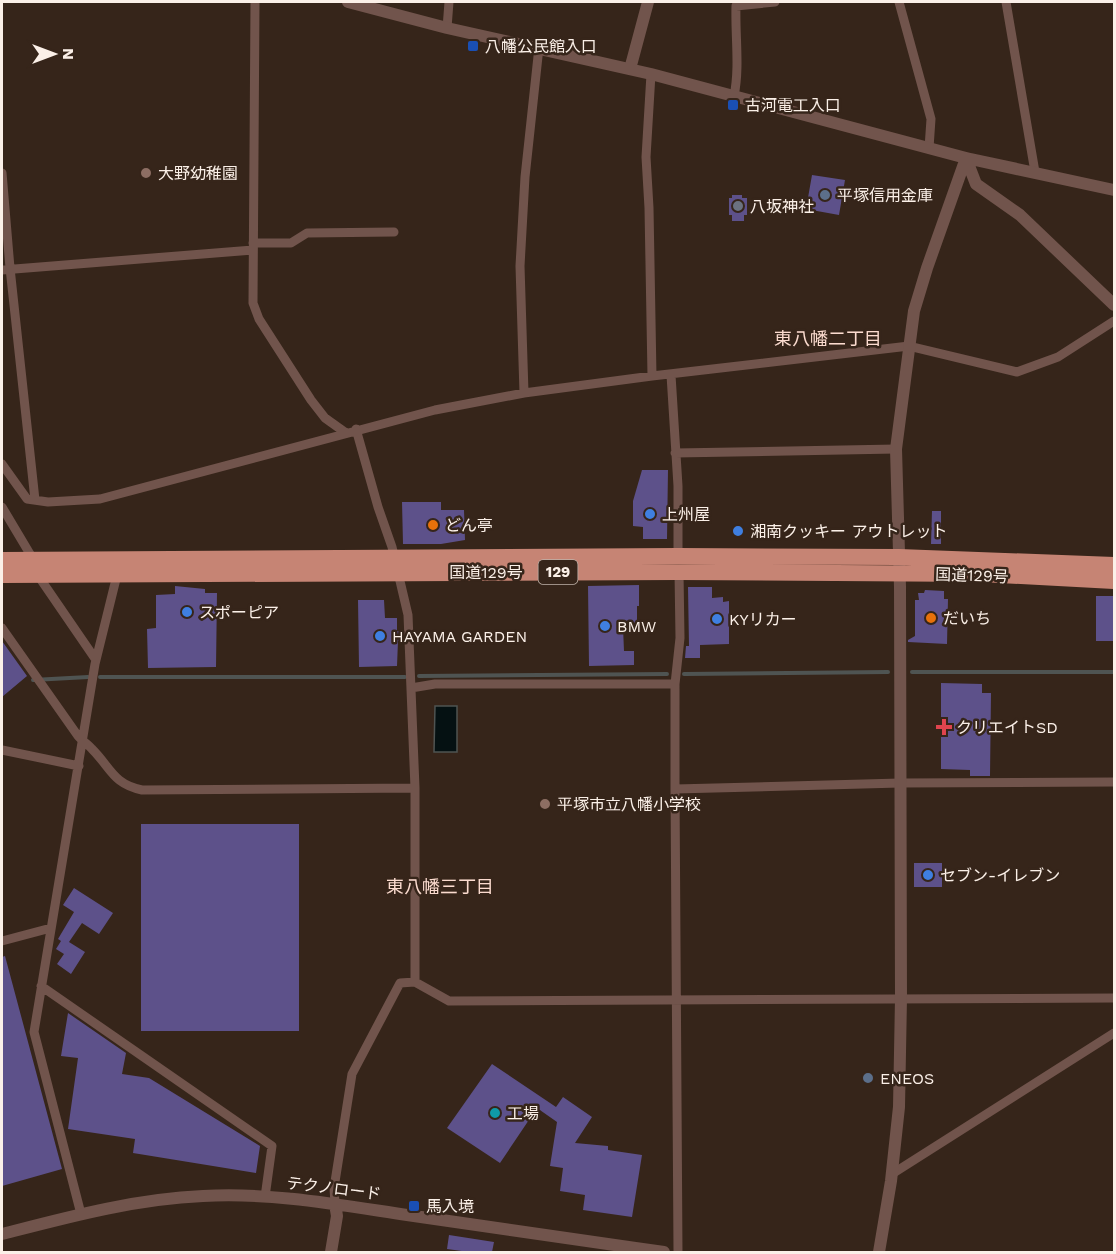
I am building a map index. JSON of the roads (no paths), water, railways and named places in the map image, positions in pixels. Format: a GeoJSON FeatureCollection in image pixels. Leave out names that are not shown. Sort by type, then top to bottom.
{"type":"FeatureCollection","features":[{"type":"Feature","properties":{"kind":"highway","name":"国道129号"},"geometry":{"type":"LineString","coordinates":[[2,560],[117,575],[396,565]]}},
{"type":"Feature","properties":{"kind":"highway","name":"国道129号"},"geometry":{"type":"LineString","coordinates":[[899,565],[982,574],[1114,581]]}},
{"type":"Feature","properties":{"kind":"highway","name":"国道129号"},"geometry":{"type":"LineString","coordinates":[[2,575],[35,566],[1114,565]]}},
{"type":"Feature","properties":{"kind":"street"},"geometry":{"type":"LineString","coordinates":[[255,2],[253,303],[259,320],[311,400],[325,418],[346,433]]}},
{"type":"Feature","properties":{"kind":"street"},"geometry":{"type":"LineString","coordinates":[[348,2],[447,28],[651,74],[966,158],[1114,190]]}},
{"type":"Feature","properties":{"kind":"street"},"geometry":{"type":"LineString","coordinates":[[447,28],[448,2]]}},
{"type":"Feature","properties":{"kind":"street"},"geometry":{"type":"LineString","coordinates":[[630,69],[648,2]]}},
{"type":"Feature","properties":{"kind":"street"},"geometry":{"type":"LineString","coordinates":[[734,96],[738,74],[735,44],[736,6],[775,2]]}},
{"type":"Feature","properties":{"kind":"street"},"geometry":{"type":"LineString","coordinates":[[898,2],[931,118],[929,148]]}},
{"type":"Feature","properties":{"kind":"street"},"geometry":{"type":"LineString","coordinates":[[1006,2],[1035,172]]}},
{"type":"Feature","properties":{"kind":"street"},"geometry":{"type":"LineString","coordinates":[[524,393],[520,266],[525,177],[539,47]]}},
{"type":"Feature","properties":{"kind":"street"},"geometry":{"type":"LineString","coordinates":[[651,74],[646,157],[652,376]]}},
{"type":"Feature","properties":{"kind":"street"},"geometry":{"type":"LineString","coordinates":[[966,158],[976,184],[1020,215],[1114,304]]}},
{"type":"Feature","properties":{"kind":"street"},"geometry":{"type":"LineString","coordinates":[[879,1252],[892,1173],[899,1107],[901,998],[899,565],[896,449],[914,311],[966,158]]}},
{"type":"Feature","properties":{"kind":"street"},"geometry":{"type":"LineString","coordinates":[[2,173],[6,269],[35,500]]}},
{"type":"Feature","properties":{"kind":"street"},"geometry":{"type":"LineString","coordinates":[[6,269],[291,243],[307,234],[394,232]]}},
{"type":"Feature","properties":{"kind":"street"},"geometry":{"type":"LineString","coordinates":[[2,464],[27,499],[48,502],[100,499],[356,429],[435,410],[524,393],[909,346],[1017,372],[1058,357],[1114,321]]}},
{"type":"Feature","properties":{"kind":"street"},"geometry":{"type":"LineString","coordinates":[[671,375],[678,486],[680,638],[675,684],[678,1252]]}},
{"type":"Feature","properties":{"kind":"street"},"geometry":{"type":"LineString","coordinates":[[356,429],[396,565],[408,615],[415,788],[415,982]]}},
{"type":"Feature","properties":{"kind":"street"},"geometry":{"type":"LineString","coordinates":[[675,453],[896,449]]}},
{"type":"Feature","properties":{"kind":"street"},"geometry":{"type":"LineString","coordinates":[[2,507],[35,566],[96,660]]}},
{"type":"Feature","properties":{"kind":"street"},"geometry":{"type":"LineString","coordinates":[[81,1214],[34,1032],[96,660],[117,575]]}},
{"type":"Feature","properties":{"kind":"street"},"geometry":{"type":"LineString","coordinates":[[2,628],[83,742],[92,748],[116,779],[129,787],[142,790],[415,788]]}},
{"type":"Feature","properties":{"kind":"street"},"geometry":{"type":"LineString","coordinates":[[411,688],[435,684],[675,684]]}},
{"type":"Feature","properties":{"kind":"street"},"geometry":{"type":"LineString","coordinates":[[2,750],[79,766]]}},
{"type":"Feature","properties":{"kind":"street"},"geometry":{"type":"LineString","coordinates":[[675,789],[900,783],[1114,782]]}},
{"type":"Feature","properties":{"kind":"street"},"geometry":{"type":"LineString","coordinates":[[2,941],[51,928]]}},
{"type":"Feature","properties":{"kind":"street"},"geometry":{"type":"LineString","coordinates":[[331,1252],[337,1216],[334,1188],[352,1074],[400,983],[415,982],[449,1000],[1114,998]]}},
{"type":"Feature","properties":{"kind":"street"},"geometry":{"type":"LineString","coordinates":[[41,986],[272,1146],[265,1197]]}},
{"type":"Feature","properties":{"kind":"street"},"geometry":{"type":"LineString","coordinates":[[892,1173],[1114,1033]]}},
{"type":"Feature","properties":{"kind":"street","name":"テクノロード"},"geometry":{"type":"LineString","coordinates":[[2,1234],[141,1202],[202,1196],[265,1197],[335,1204],[664,1252]]}},
{"type":"Feature","properties":{"kind":"waterway"},"geometry":{"type":"LineString","coordinates":[[684,674],[888,672]]}},
{"type":"Feature","properties":{"kind":"waterway"},"geometry":{"type":"LineString","coordinates":[[912,672],[1114,672]]}},
{"type":"Feature","properties":{"kind":"waterway"},"geometry":{"type":"LineString","coordinates":[[419,676],[667,674]]}},
{"type":"Feature","properties":{"kind":"waterway"},"geometry":{"type":"LineString","coordinates":[[33,680],[88,677]]}},
{"type":"Feature","properties":{"kind":"waterway"},"geometry":{"type":"LineString","coordinates":[[100,677],[405,677]]}},
{"type":"Feature","properties":{"kind":"place","name":"八幡公民館入口"},"geometry":{"type":"Point","coordinates":[473,46]}},
{"type":"Feature","properties":{"kind":"place","name":"古河電工入口"},"geometry":{"type":"Point","coordinates":[733,105]}},
{"type":"Feature","properties":{"kind":"place","name":"大野幼稚園"},"geometry":{"type":"Point","coordinates":[146,173]}},
{"type":"Feature","properties":{"kind":"place","name":"平塚信用金庫"},"geometry":{"type":"Point","coordinates":[825,195]}},
{"type":"Feature","properties":{"kind":"place","name":"八坂神社"},"geometry":{"type":"Point","coordinates":[738,206]}},
{"type":"Feature","properties":{"kind":"place","name":"上州屋"},"geometry":{"type":"Point","coordinates":[650,514]}},
{"type":"Feature","properties":{"kind":"place","name":"どん亭"},"geometry":{"type":"Point","coordinates":[433,525]}},
{"type":"Feature","properties":{"kind":"place","name":"湘南クッキー アウトレット"},"geometry":{"type":"Point","coordinates":[738,531]}},
{"type":"Feature","properties":{"kind":"place","name":"スポーピア"},"geometry":{"type":"Point","coordinates":[187,612]}},
{"type":"Feature","properties":{"kind":"place","name":"だいち"},"geometry":{"type":"Point","coordinates":[931,618]}},
{"type":"Feature","properties":{"kind":"place","name":"KYリカー"},"geometry":{"type":"Point","coordinates":[717,619]}},
{"type":"Feature","properties":{"kind":"place","name":"BMW"},"geometry":{"type":"Point","coordinates":[605,626]}},
{"type":"Feature","properties":{"kind":"place","name":"HAYAMA GARDEN"},"geometry":{"type":"Point","coordinates":[380,636]}},
{"type":"Feature","properties":{"kind":"place","name":"クリエイトSD"},"geometry":{"type":"Point","coordinates":[944,727]}},
{"type":"Feature","properties":{"kind":"place","name":"平塚市立八幡小学校"},"geometry":{"type":"Point","coordinates":[545,804]}},
{"type":"Feature","properties":{"kind":"place","name":"セブン-イレブン"},"geometry":{"type":"Point","coordinates":[928,875]}},
{"type":"Feature","properties":{"kind":"place","name":"ENEOS"},"geometry":{"type":"Point","coordinates":[868,1078]}},
{"type":"Feature","properties":{"kind":"place","name":"工場"},"geometry":{"type":"Point","coordinates":[495,1113]}},
{"type":"Feature","properties":{"kind":"place","name":"馬入境"},"geometry":{"type":"Point","coordinates":[414,1206]}},
{"type":"Feature","properties":{"kind":"district","name":"東八幡二丁目"},"geometry":{"type":"Point","coordinates":[828,339]}},
{"type":"Feature","properties":{"kind":"district","name":"東八幡三丁目"},"geometry":{"type":"Point","coordinates":[440,887]}}]}
